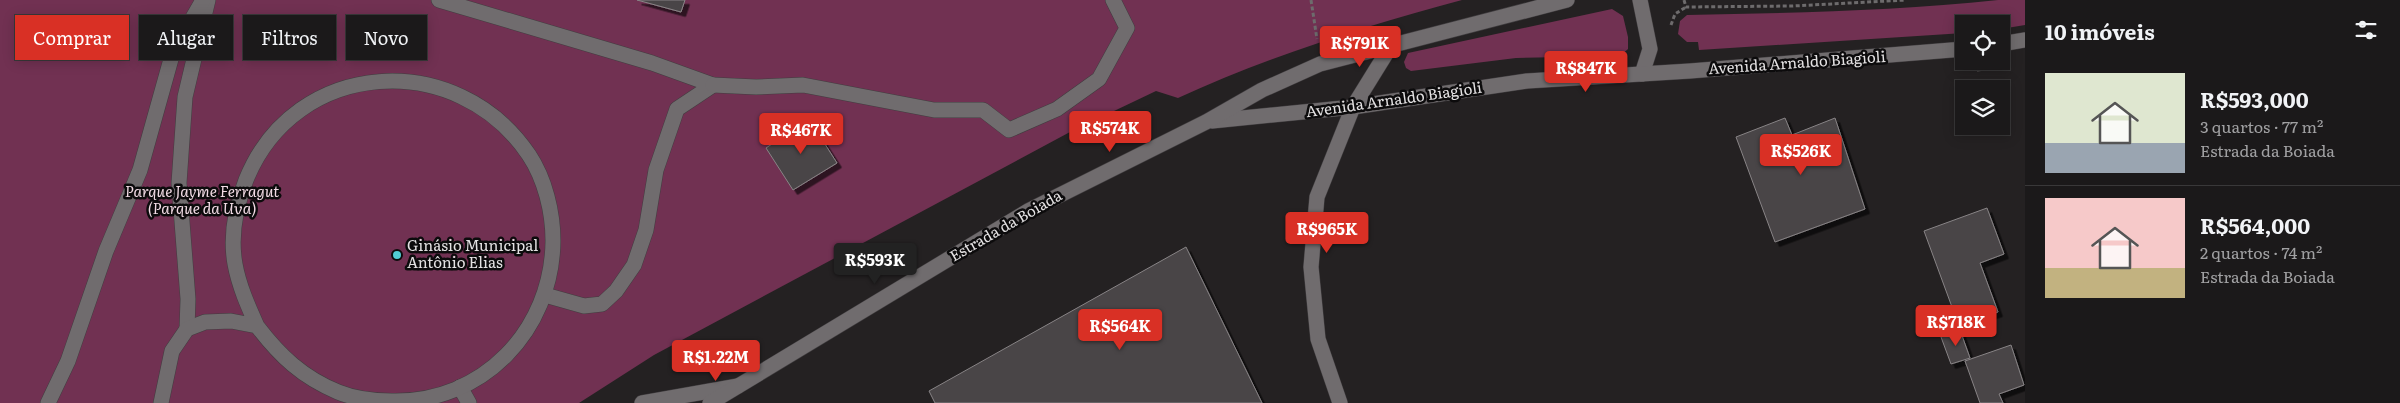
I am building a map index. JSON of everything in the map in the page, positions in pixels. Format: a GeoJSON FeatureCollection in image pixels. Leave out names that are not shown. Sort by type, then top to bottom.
{"type":"FeatureCollection","features":[{"type":"Feature","properties":{"kind":"main road"},"geometry":{"type":"LineString","coordinates":[[48,403],[68,361],[106,251],[140,170],[173,52],[203,0]]}},
{"type":"Feature","properties":{"kind":"main road"},"geometry":{"type":"LineString","coordinates":[[161,403],[172,351],[187,329],[188,299],[179,183],[185,97],[208,0]]}},
{"type":"Feature","properties":{"kind":"main road"},"geometry":{"type":"LineString","coordinates":[[439,0],[652,63],[713,85],[756,87],[803,85],[934,110],[983,110],[1009,130],[1057,109],[1099,79],[1127,28],[1112,0]]}},
{"type":"Feature","properties":{"kind":"main road"},"geometry":{"type":"LineString","coordinates":[[1206,122],[1262,90],[1320,64],[1567,0]]}},
{"type":"Feature","properties":{"kind":"main road"},"geometry":{"type":"LineString","coordinates":[[1640,0],[1650,49],[1642,74]]}},
{"type":"Feature","properties":{"kind":"main road"},"geometry":{"type":"LineString","coordinates":[[2010,42],[2025,40]]}},
{"type":"Feature","properties":{"kind":"main road"},"geometry":{"type":"LineString","coordinates":[[1340,403],[1318,339],[1311,267],[1317,197],[1353,107],[1392,44]]}},
{"type":"Feature","properties":{"kind":"main road","name":"Avenida Arnaldo Biagioli"},"geometry":{"type":"LineString","coordinates":[[1206,122],[1353,107],[1527,81],[1955,50]]}},
{"type":"Feature","properties":{"kind":"main road"},"geometry":{"type":"LineString","coordinates":[[389,80],[422,82],[454,92],[484,108],[503,124],[530,156],[545,189],[553,224],[553,260],[545,296],[529,328],[506,356],[478,378],[446,394],[410,402],[374,401],[340,393],[308,377],[279,354],[257,326],[243,296],[235,263],[234,229],[240,196],[252,165],[271,137],[296,114],[324,96],[355,85],[389,80]]}},
{"type":"Feature","properties":{"kind":"main road"},"geometry":{"type":"LineString","coordinates":[[545,296],[584,306],[602,304],[616,292],[634,265],[646,230],[656,170],[677,109],[713,85]]}},
{"type":"Feature","properties":{"kind":"main road","name":"Estrada da Boiada"},"geometry":{"type":"LineString","coordinates":[[710,403],[1028,212],[1206,122]]}},
{"type":"Feature","properties":{"kind":"main road"},"geometry":{"type":"LineString","coordinates":[[187,329],[205,322],[231,321],[257,326]]}},
{"type":"Feature","properties":{"kind":"main road"},"geometry":{"type":"LineString","coordinates":[[642,403],[738,386]]}},
{"type":"Feature","properties":{"kind":"main road"},"geometry":{"type":"LineString","coordinates":[[460,387],[469,403]]}},
{"type":"Feature","properties":{"kind":"path"},"geometry":{"type":"LineString","coordinates":[[1311,0],[1320,64]]}},
{"type":"Feature","properties":{"kind":"path"},"geometry":{"type":"LineString","coordinates":[[1684,0],[1686,7],[1793,6],[1906,0]]}},
{"type":"Feature","properties":{"kind":"green space","name":"Parque Jayme Ferragut (Parque da Uva)"},"geometry":{"type":"Polygon","coordinates":[[[0,0],[1462,0],[1318,43],[1247,69],[1178,98],[1156,91],[1070,132],[654,355],[579,403],[0,403],[0,0]]]}},
{"type":"Feature","properties":{"kind":"green space"},"geometry":{"type":"Polygon","coordinates":[[[1998,0],[2025,0],[2025,25],[2010,28],[2010,15],[1955,15],[1955,34],[1699,50],[1698,42],[1687,42],[1678,34],[1680,21],[1687,15],[1882,9],[1998,0]]]}},
{"type":"Feature","properties":{"kind":"green space"},"geometry":{"type":"Polygon","coordinates":[[[1612,9],[1623,16],[1628,37],[1628,49],[1620,56],[1516,58],[1411,71],[1406,68],[1404,62],[1408,53],[1612,9]]]}},
{"type":"Feature","properties":{"kind":"building"},"geometry":{"type":"Polygon","coordinates":[[[637,0],[685,0],[681,12],[637,0]]]}},
{"type":"Feature","properties":{"kind":"building"},"geometry":{"type":"Polygon","coordinates":[[[1785,118],[1792,135],[1835,118],[1865,209],[1775,242],[1736,137],[1785,118]]]}},
{"type":"Feature","properties":{"kind":"building"},"geometry":{"type":"Polygon","coordinates":[[[809,119],[837,163],[793,190],[766,148],[809,119]]]}},
{"type":"Feature","properties":{"kind":"building"},"geometry":{"type":"Polygon","coordinates":[[[1987,208],[2004,254],[1980,263],[1998,312],[1959,326],[1924,231],[1987,208]]]}},
{"type":"Feature","properties":{"kind":"building"},"geometry":{"type":"Polygon","coordinates":[[[1186,247],[1262,403],[935,403],[929,391],[1186,247]]]}},
{"type":"Feature","properties":{"kind":"building"},"geometry":{"type":"Polygon","coordinates":[[[1960,330],[1970,358],[1951,364],[1941,337],[1960,330]]]}},
{"type":"Feature","properties":{"kind":"building"},"geometry":{"type":"Polygon","coordinates":[[[2011,345],[2024,385],[1999,394],[2003,403],[1980,403],[1965,361],[2011,345]]]}},
{"type":"Feature","properties":{"kind":"place","name":"Ginásio Municipal Antônio Elias"},"geometry":{"type":"Point","coordinates":[397,255]}}]}
